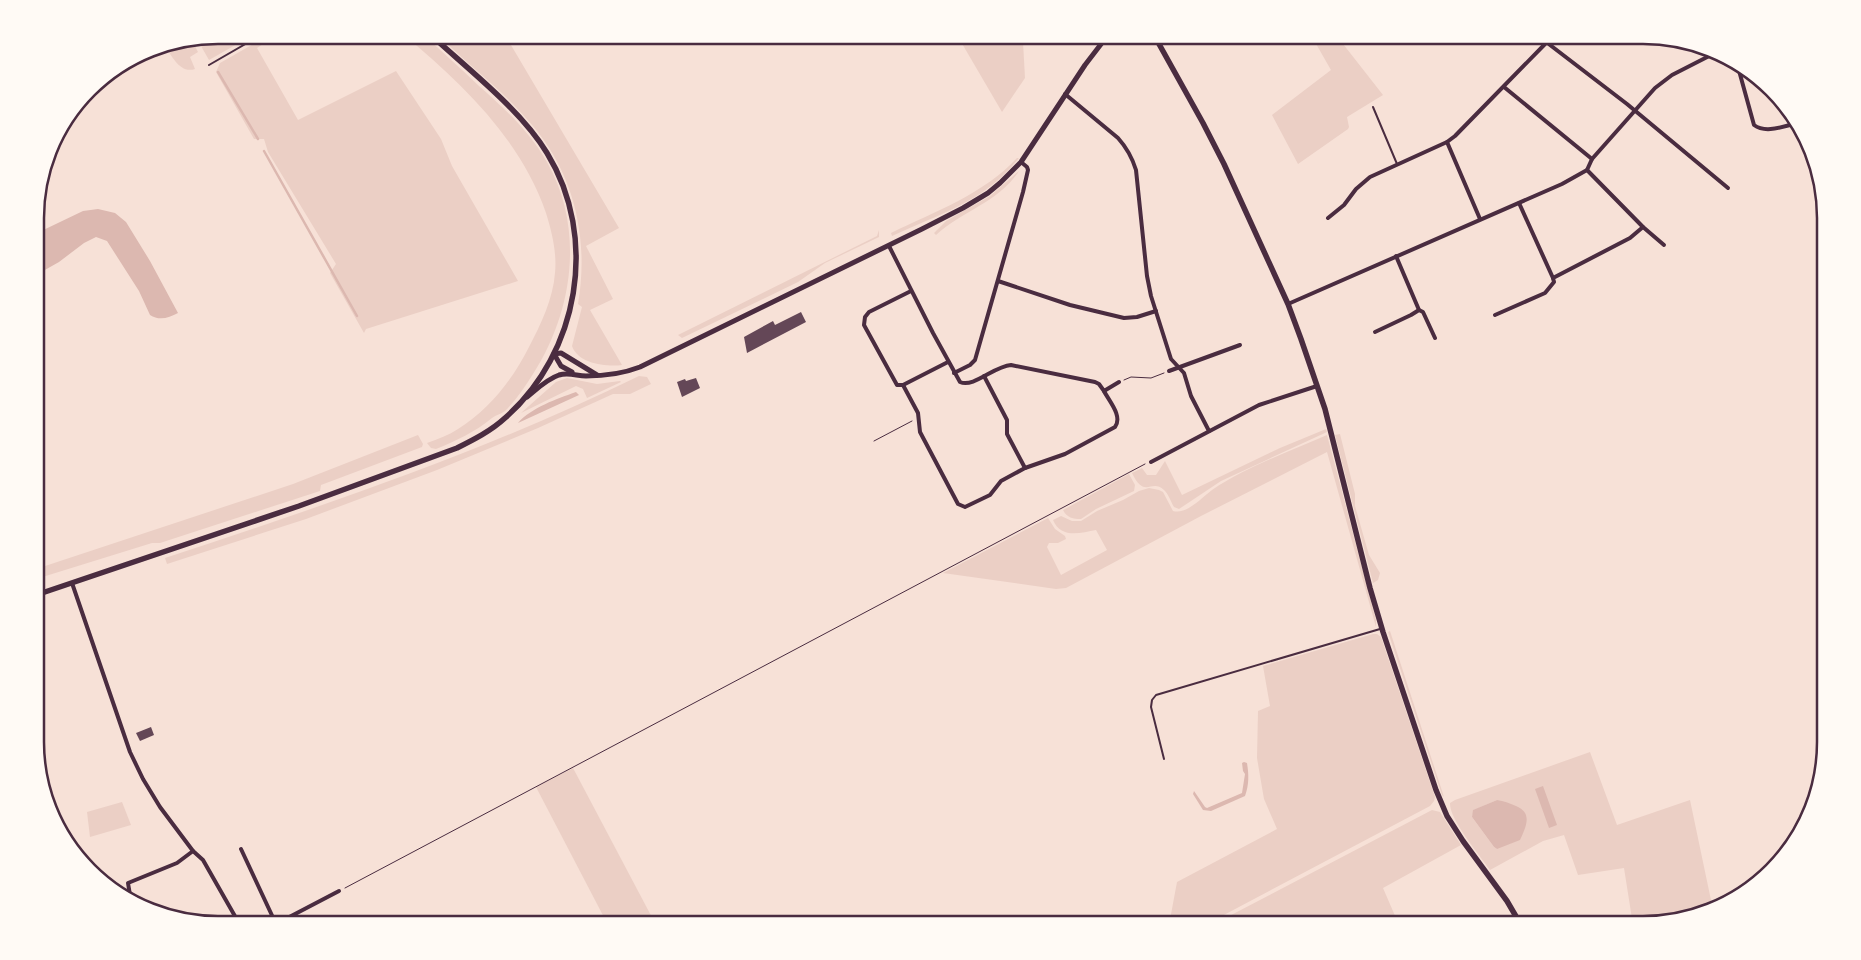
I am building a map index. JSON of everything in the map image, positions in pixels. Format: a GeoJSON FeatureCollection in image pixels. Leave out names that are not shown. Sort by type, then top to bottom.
{"type":"FeatureCollection","features":[{"type":"Feature","properties":{"kind":"main road"},"geometry":{"type":"LineString","coordinates":[[44,592],[299,506],[433,458],[473,440],[504,419],[519,404],[541,376],[554,354],[567,321],[576,272],[574,221],[564,186],[547,153],[522,120],[441,44]]}},
{"type":"Feature","properties":{"kind":"main road"},"geometry":{"type":"LineString","coordinates":[[1159,44],[1224,164],[1288,304],[1325,409],[1365,569],[1382,628],[1441,802],[1463,841],[1516,916]]}},
{"type":"Feature","properties":{"kind":"street"},"geometry":{"type":"LineString","coordinates":[[519,404],[554,377],[568,373],[616,375],[640,367],[972,203],[1000,183],[1021,162],[1100,44]]}},
{"type":"Feature","properties":{"kind":"street"},"geometry":{"type":"LineString","coordinates":[[1328,218],[1344,205],[1356,189],[1370,177],[1447,142],[1504,87],[1544,44]]}},
{"type":"Feature","properties":{"kind":"street"},"geometry":{"type":"LineString","coordinates":[[1549,44],[1635,111],[1728,188]]}},
{"type":"Feature","properties":{"kind":"street"},"geometry":{"type":"LineString","coordinates":[[1288,304],[1562,184],[1587,170],[1592,159],[1663,81],[1707,57]]}},
{"type":"Feature","properties":{"kind":"street"},"geometry":{"type":"LineString","coordinates":[[1740,73],[1754,125],[1765,130],[1790,125]]}},
{"type":"Feature","properties":{"kind":"street"},"geometry":{"type":"LineString","coordinates":[[1504,87],[1592,159]]}},
{"type":"Feature","properties":{"kind":"street"},"geometry":{"type":"LineString","coordinates":[[1065,94],[1118,138],[1133,160],[1136,170],[1147,276],[1156,311],[1171,359],[1184,373],[1191,396],[1209,431]]}},
{"type":"Feature","properties":{"kind":"street"},"geometry":{"type":"LineString","coordinates":[[1447,142],[1480,219]]}},
{"type":"Feature","properties":{"kind":"street"},"geometry":{"type":"LineString","coordinates":[[954,373],[970,365],[975,360],[1028,174],[1027,167],[1021,162]]}},
{"type":"Feature","properties":{"kind":"street"},"geometry":{"type":"LineString","coordinates":[[1587,170],[1643,228],[1664,245]]}},
{"type":"Feature","properties":{"kind":"street"},"geometry":{"type":"LineString","coordinates":[[1495,316],[1545,293],[1554,282],[1519,203]]}},
{"type":"Feature","properties":{"kind":"street"},"geometry":{"type":"LineString","coordinates":[[1553,278],[1630,238],[1643,228]]}},
{"type":"Feature","properties":{"kind":"street"},"geometry":{"type":"LineString","coordinates":[[888,246],[960,382],[966,384],[1004,365],[1019,366],[1095,382],[1104,391],[1118,417],[1118,423],[1115,427],[1065,454],[1025,468],[1001,481],[990,495],[968,507],[961,507],[920,432],[920,417],[903,385]]}},
{"type":"Feature","properties":{"kind":"street"},"geometry":{"type":"LineString","coordinates":[[1396,256],[1419,310],[1423,312],[1435,338]]}},
{"type":"Feature","properties":{"kind":"street"},"geometry":{"type":"LineString","coordinates":[[998,281],[1070,305],[1124,318],[1137,317],[1156,311]]}},
{"type":"Feature","properties":{"kind":"street"},"geometry":{"type":"LineString","coordinates":[[911,291],[869,312],[864,319],[864,325],[894,381],[898,385],[903,385],[948,362]]}},
{"type":"Feature","properties":{"kind":"street"},"geometry":{"type":"LineString","coordinates":[[1375,332],[1419,310]]}},
{"type":"Feature","properties":{"kind":"street"},"geometry":{"type":"LineString","coordinates":[[1169,371],[1240,345]]}},
{"type":"Feature","properties":{"kind":"street"},"geometry":{"type":"LineString","coordinates":[[577,374],[561,366],[554,354],[561,353],[598,375]]}},
{"type":"Feature","properties":{"kind":"street"},"geometry":{"type":"LineString","coordinates":[[984,376],[1008,420],[1007,434],[1025,468]]}},
{"type":"Feature","properties":{"kind":"street"},"geometry":{"type":"LineString","coordinates":[[1104,391],[1119,382]]}},
{"type":"Feature","properties":{"kind":"street"},"geometry":{"type":"LineString","coordinates":[[1151,462],[1259,405],[1317,386]]}},
{"type":"Feature","properties":{"kind":"street"},"geometry":{"type":"LineString","coordinates":[[72,583],[134,763],[160,807],[203,860],[235,916]]}},
{"type":"Feature","properties":{"kind":"street"},"geometry":{"type":"LineString","coordinates":[[241,850],[271,916]]}},
{"type":"Feature","properties":{"kind":"street"},"geometry":{"type":"LineString","coordinates":[[129,892],[128,883],[177,863],[194,851]]}},
{"type":"Feature","properties":{"kind":"street"},"geometry":{"type":"LineString","coordinates":[[291,916],[339,890]]}},
{"type":"Feature","properties":{"kind":"lane"},"geometry":{"type":"LineString","coordinates":[[209,65],[245,44]]}},
{"type":"Feature","properties":{"kind":"lane"},"geometry":{"type":"LineString","coordinates":[[1373,107],[1397,164]]}},
{"type":"Feature","properties":{"kind":"lane"},"geometry":{"type":"LineString","coordinates":[[1164,759],[1151,707],[1152,700],[1156,695],[1382,628]]}},
{"type":"Feature","properties":{"kind":"path"},"geometry":{"type":"LineString","coordinates":[[1119,382],[1131,377],[1151,378],[1169,371]]}},
{"type":"Feature","properties":{"kind":"path"},"geometry":{"type":"LineString","coordinates":[[874,441],[920,417]]}},
{"type":"Feature","properties":{"kind":"path"},"geometry":{"type":"LineString","coordinates":[[339,890],[1151,462]]}},
{"type":"Feature","properties":{"kind":"shaded area"},"geometry":{"type":"Polygon","coordinates":[[[237,44],[209,60],[200,45],[237,44]]]}},
{"type":"Feature","properties":{"kind":"shaded area"},"geometry":{"type":"Polygon","coordinates":[[[253,44],[263,44],[257,48],[298,120],[396,71],[441,139],[452,166],[518,281],[366,329],[364,333],[330,273],[336,264],[268,152],[264,139],[254,139],[216,72],[220,63],[253,44]]]}},
{"type":"Feature","properties":{"kind":"shaded area"},"geometry":{"type":"Polygon","coordinates":[[[414,44],[433,44],[507,112],[533,141],[547,162],[559,188],[570,242],[569,270],[565,297],[547,350],[530,379],[505,411],[465,436],[436,449],[431,448],[427,443],[455,431],[480,413],[516,371],[546,311],[554,283],[555,258],[554,243],[546,213],[522,161],[488,115],[448,73],[414,44]]]}},
{"type":"Feature","properties":{"kind":"shaded area"},"geometry":{"type":"Polygon","coordinates":[[[448,44],[510,44],[619,228],[586,246],[613,299],[590,310],[622,365],[594,363],[580,357],[572,346],[582,307],[578,304],[581,280],[580,232],[575,209],[559,165],[547,144],[532,125],[448,44]]]}},
{"type":"Feature","properties":{"kind":"shaded area"},"geometry":{"type":"Polygon","coordinates":[[[962,44],[1023,44],[1025,78],[1002,112],[962,44]]]}},
{"type":"Feature","properties":{"kind":"shaded area"},"geometry":{"type":"Polygon","coordinates":[[[1316,44],[1343,44],[1383,95],[1347,117],[1348,129],[1298,164],[1272,115],[1331,70],[1316,44]]]}},
{"type":"Feature","properties":{"kind":"shaded area"},"geometry":{"type":"Polygon","coordinates":[[[195,46],[198,52],[190,57],[195,69],[185,69],[169,51],[195,46]]]}},
{"type":"Feature","properties":{"kind":"shaded area"},"geometry":{"type":"Polygon","coordinates":[[[1019,158],[991,186],[976,196],[944,213],[892,236],[891,233],[941,210],[974,192],[1004,171],[1019,158]]]}},
{"type":"Feature","properties":{"kind":"shaded area"},"geometry":{"type":"Polygon","coordinates":[[[1019,171],[1011,182],[991,199],[957,219],[936,235],[934,233],[946,221],[990,196],[1019,171]]]}},
{"type":"Feature","properties":{"kind":"shaded area"},"geometry":{"type":"Polygon","coordinates":[[[98,209],[115,213],[126,222],[178,313],[164,318],[150,315],[139,291],[107,241],[96,237],[44,270],[44,230],[83,211],[98,209]]]}},
{"type":"Feature","properties":{"kind":"shaded area"},"geometry":{"type":"Polygon","coordinates":[[[879,230],[879,237],[825,263],[798,282],[682,338],[678,335],[877,236],[879,230]]]}},
{"type":"Feature","properties":{"kind":"shaded area"},"geometry":{"type":"Polygon","coordinates":[[[639,376],[647,377],[651,384],[630,394],[613,394],[437,470],[306,519],[167,564],[165,558],[345,497],[464,453],[523,429],[639,376]]]}},
{"type":"Feature","properties":{"kind":"shaded area"},"geometry":{"type":"Polygon","coordinates":[[[567,378],[597,384],[621,382],[587,398],[583,389],[576,386],[521,413],[556,382],[567,378]]]}},
{"type":"Feature","properties":{"kind":"shaded area"},"geometry":{"type":"Polygon","coordinates":[[[576,392],[579,395],[518,423],[537,408],[576,392]]]}},
{"type":"Feature","properties":{"kind":"shaded area"},"geometry":{"type":"Polygon","coordinates":[[[1326,429],[1327,432],[1221,481],[1179,509],[1174,507],[1164,490],[1155,486],[1144,487],[1132,473],[1142,468],[1147,475],[1156,475],[1165,461],[1182,495],[1280,448],[1326,429]]]}},
{"type":"Feature","properties":{"kind":"shaded area"},"geometry":{"type":"Polygon","coordinates":[[[1340,434],[1355,494],[1355,506],[1369,555],[1380,573],[1378,580],[1373,583],[1335,435],[1340,434]]]}},
{"type":"Feature","properties":{"kind":"shaded area"},"geometry":{"type":"Polygon","coordinates":[[[418,435],[423,444],[422,447],[321,485],[320,491],[160,543],[152,543],[44,577],[44,566],[293,484],[418,435]]]}},
{"type":"Feature","properties":{"kind":"shaded area"},"geometry":{"type":"Polygon","coordinates":[[[1327,435],[1376,620],[1376,627],[1327,452],[1066,588],[1056,589],[943,573],[1048,518],[1055,529],[1065,536],[1066,539],[1058,543],[1049,543],[1047,547],[1061,575],[1107,550],[1096,530],[1077,533],[1066,532],[1056,526],[1053,520],[1061,516],[1072,521],[1081,521],[1097,511],[1149,488],[1163,492],[1173,511],[1178,512],[1194,505],[1225,481],[1327,435]]]}},
{"type":"Feature","properties":{"kind":"shaded area"},"geometry":{"type":"Polygon","coordinates":[[[1129,474],[1135,485],[1134,491],[1096,509],[1081,519],[1070,518],[1063,510],[1129,474]]]}},
{"type":"Feature","properties":{"kind":"shaded area"},"geometry":{"type":"Polygon","coordinates":[[[1390,631],[1444,797],[1388,632],[1390,631]]]}},
{"type":"Feature","properties":{"kind":"shaded area"},"geometry":{"type":"Polygon","coordinates":[[[1373,634],[1381,637],[1435,797],[1434,801],[1430,806],[1222,916],[1171,916],[1177,882],[1277,829],[1264,799],[1257,758],[1258,711],[1270,706],[1263,666],[1373,634]]]}},
{"type":"Feature","properties":{"kind":"shaded area"},"geometry":{"type":"Polygon","coordinates":[[[1590,752],[1617,825],[1690,800],[1711,902],[1677,913],[1632,916],[1624,868],[1578,875],[1564,835],[1543,841],[1490,870],[1454,818],[1450,803],[1590,752]],[[1497,800],[1474,810],[1472,817],[1497,849],[1497,800]]]}},
{"type":"Feature","properties":{"kind":"shaded area"},"geometry":{"type":"Polygon","coordinates":[[[1242,763],[1247,763],[1248,776],[1245,796],[1211,811],[1203,810],[1193,794],[1194,791],[1207,808],[1242,793],[1245,774],[1242,763]]]}},
{"type":"Feature","properties":{"kind":"shaded area"},"geometry":{"type":"Polygon","coordinates":[[[573,768],[651,916],[603,916],[536,787],[573,768]]]}},
{"type":"Feature","properties":{"kind":"shaded area"},"geometry":{"type":"Polygon","coordinates":[[[1543,786],[1557,825],[1549,828],[1535,789],[1543,786]]]}},
{"type":"Feature","properties":{"kind":"shaded area"},"geometry":{"type":"Polygon","coordinates":[[[1497,800],[1521,809],[1525,812],[1527,821],[1520,840],[1497,849],[1472,817],[1473,810],[1497,800]]]}},
{"type":"Feature","properties":{"kind":"shaded area"},"geometry":{"type":"Polygon","coordinates":[[[122,802],[131,825],[90,837],[87,812],[122,802]]]}},
{"type":"Feature","properties":{"kind":"shaded area"},"geometry":{"type":"Polygon","coordinates":[[[1432,810],[1440,812],[1461,845],[1383,888],[1395,916],[1229,916],[1432,810]]]}},
{"type":"Feature","properties":{"kind":"building"},"geometry":{"type":"Polygon","coordinates":[[[801,312],[806,322],[747,353],[744,337],[773,321],[775,325],[801,312]]]}},
{"type":"Feature","properties":{"kind":"building"},"geometry":{"type":"Polygon","coordinates":[[[696,378],[700,388],[682,397],[677,382],[696,378]]]}},
{"type":"Feature","properties":{"kind":"building"},"geometry":{"type":"Polygon","coordinates":[[[151,727],[154,735],[140,741],[136,733],[151,727]]]}},
{"type":"Feature","properties":{"kind":"waterway"},"geometry":{"type":"LineString","coordinates":[[218,72],[258,139]]}},
{"type":"Feature","properties":{"kind":"waterway"},"geometry":{"type":"LineString","coordinates":[[264,151],[357,316]]}}]}
